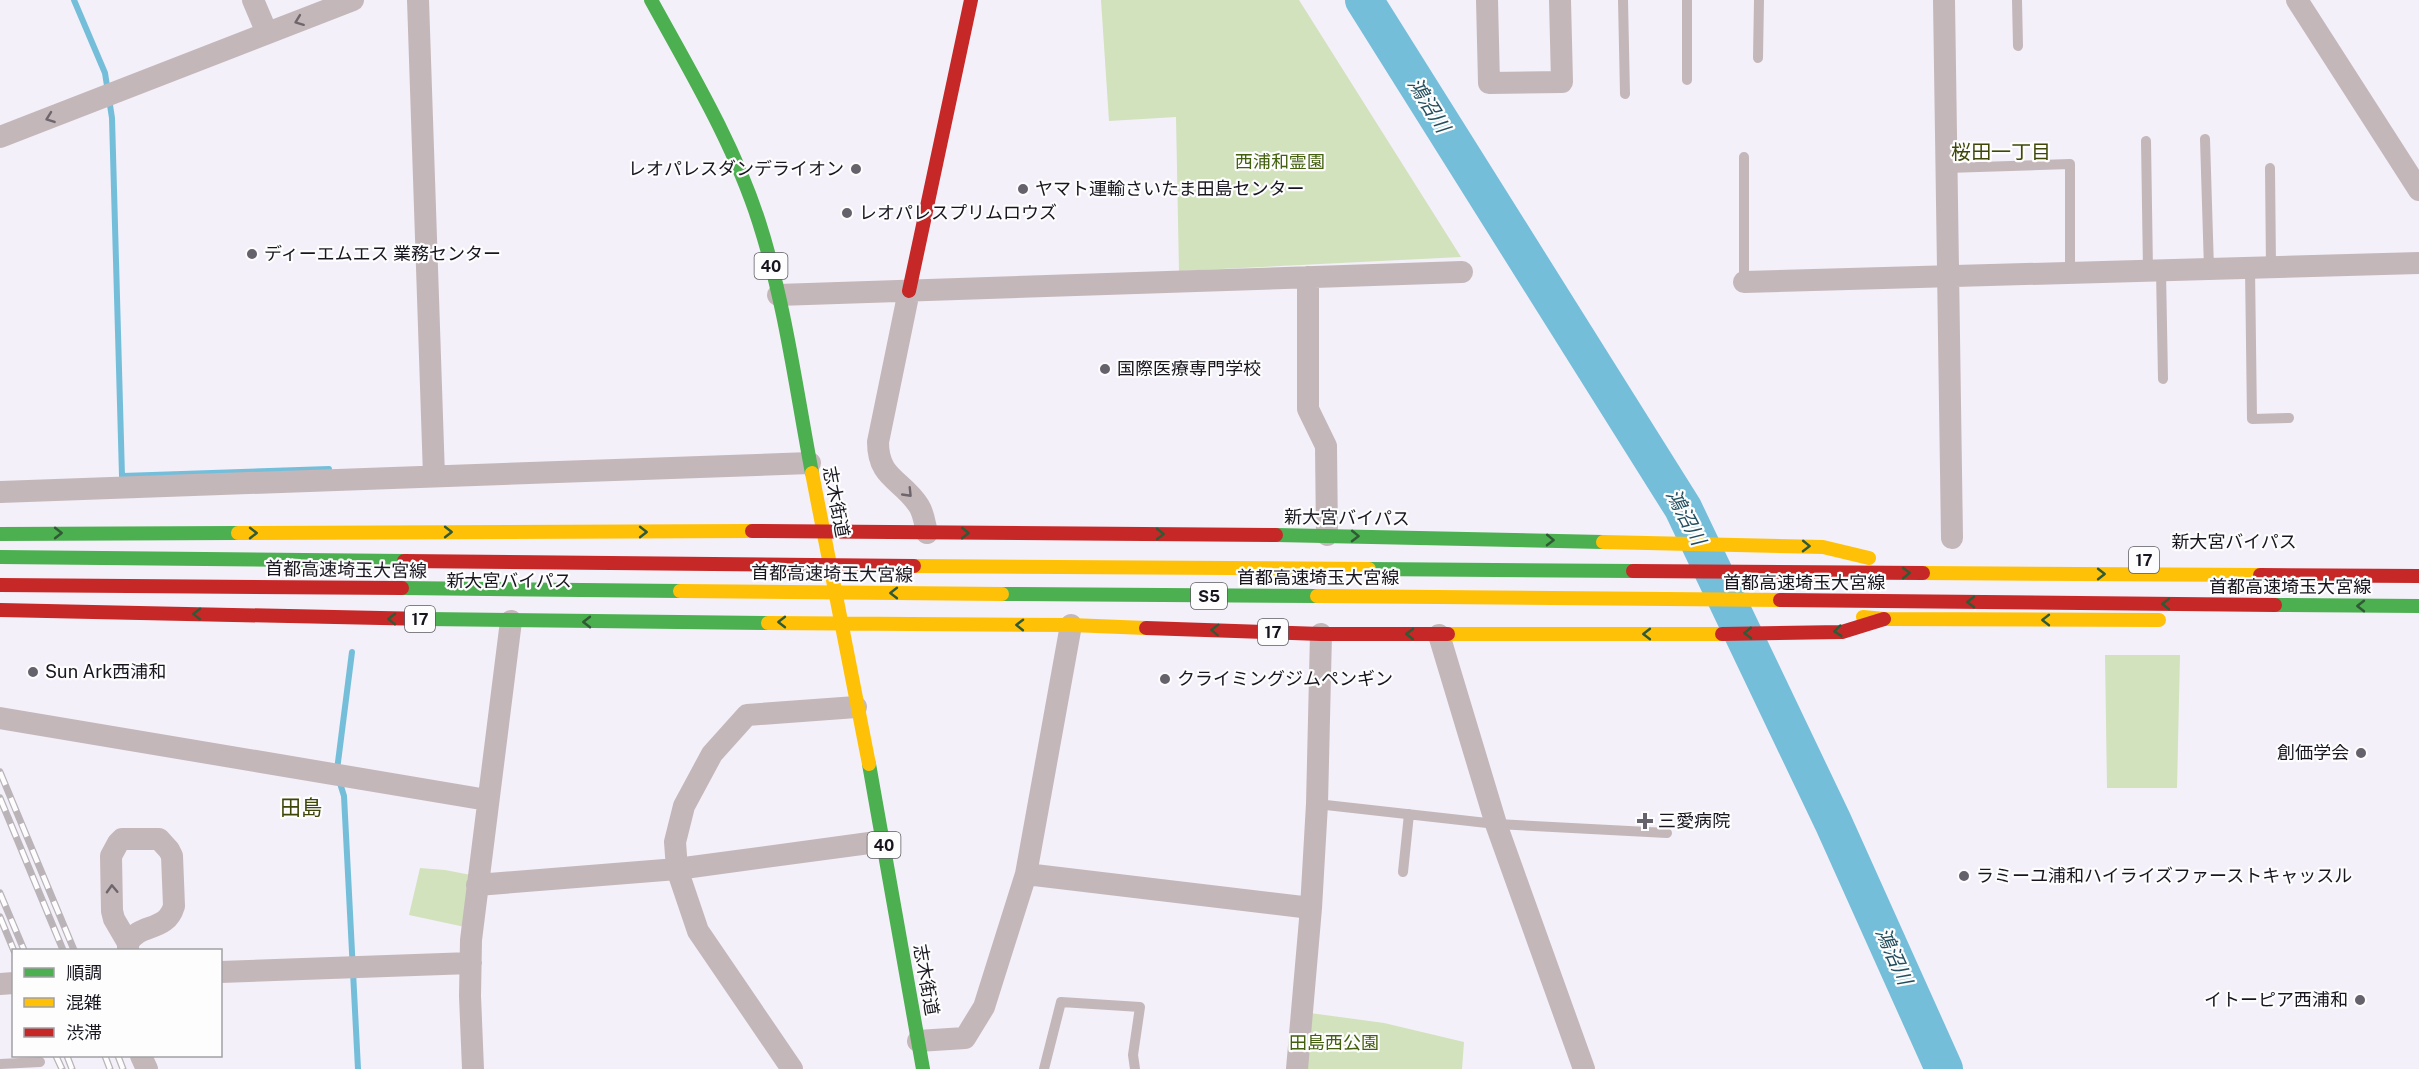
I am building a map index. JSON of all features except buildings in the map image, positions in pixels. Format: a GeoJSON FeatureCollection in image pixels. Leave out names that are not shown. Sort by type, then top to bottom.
{"type":"FeatureCollection","features":[{"type":"Feature","properties":{"kind":"main road","name":"志木街道"},"geometry":{"type":"LineString","coordinates":[[651,0],[695,78],[751,200],[778,296],[884,841],[923,1069]]}},
{"type":"Feature","properties":{"kind":"main road"},"geometry":{"type":"LineString","coordinates":[[909,291],[971,0]]}},
{"type":"Feature","properties":{"kind":"main road","name":"新大宮バイパス"},"geometry":{"type":"LineString","coordinates":[[0,534],[823,532],[1327,535],[1823,547],[1875,558],[1795,565],[908,558]]}},
{"type":"Feature","properties":{"kind":"main road","name":"新大宮バイパス"},"geometry":{"type":"LineString","coordinates":[[0,549],[760,555]]}},
{"type":"Feature","properties":{"kind":"main road","name":"首都高速埼玉大宮線"},"geometry":{"type":"LineString","coordinates":[[0,557],[849,566],[2419,576]]}},
{"type":"Feature","properties":{"kind":"main road","name":"首都高速埼玉大宮線"},"geometry":{"type":"LineString","coordinates":[[0,585],[2419,606]]}},
{"type":"Feature","properties":{"kind":"main road","name":"新大宮バイパス"},"geometry":{"type":"LineString","coordinates":[[0,595],[765,601]]}},
{"type":"Feature","properties":{"kind":"main road","name":"17"},"geometry":{"type":"LineString","coordinates":[[913,601],[1780,612],[1884,619],[2169,620]]}},
{"type":"Feature","properties":{"kind":"main road","name":"17"},"geometry":{"type":"LineString","coordinates":[[0,610],[511,621],[1071,625],[1321,634],[1842,632],[1884,619]]}},
{"type":"Feature","properties":{"kind":"street"},"geometry":{"type":"LineString","coordinates":[[253,0],[267,33]]}},
{"type":"Feature","properties":{"kind":"street"},"geometry":{"type":"LineString","coordinates":[[0,137],[353,0]]}},
{"type":"Feature","properties":{"kind":"street"},"geometry":{"type":"LineString","coordinates":[[418,0],[434,476]]}},
{"type":"Feature","properties":{"kind":"street"},"geometry":{"type":"LineString","coordinates":[[1487,0],[1489,83],[1562,82],[1560,0]]}},
{"type":"Feature","properties":{"kind":"street"},"geometry":{"type":"LineString","coordinates":[[1944,0],[1952,538]]}},
{"type":"Feature","properties":{"kind":"street"},"geometry":{"type":"LineString","coordinates":[[2297,0],[2419,190]]}},
{"type":"Feature","properties":{"kind":"street"},"geometry":{"type":"LineString","coordinates":[[1744,282],[2419,263]]}},
{"type":"Feature","properties":{"kind":"street"},"geometry":{"type":"LineString","coordinates":[[778,296],[1462,272]]}},
{"type":"Feature","properties":{"kind":"street"},"geometry":{"type":"LineString","coordinates":[[1308,277],[1308,409],[1326,446],[1327,535]]}},
{"type":"Feature","properties":{"kind":"street"},"geometry":{"type":"LineString","coordinates":[[909,291],[878,442],[878,459],[884,469],[910,494],[921,509],[927,533]]}},
{"type":"Feature","properties":{"kind":"street"},"geometry":{"type":"LineString","coordinates":[[0,492],[810,463]]}},
{"type":"Feature","properties":{"kind":"street"},"geometry":{"type":"LineString","coordinates":[[472,1069],[471,940],[511,621]]}},
{"type":"Feature","properties":{"kind":"street"},"geometry":{"type":"LineString","coordinates":[[918,1041],[965,1038],[984,1007],[1026,874],[1071,625]]}},
{"type":"Feature","properties":{"kind":"street"},"geometry":{"type":"LineString","coordinates":[[1297,1069],[1311,908],[1317,804],[1321,634]]}},
{"type":"Feature","properties":{"kind":"street"},"geometry":{"type":"LineString","coordinates":[[1439,634],[1497,824],[1584,1069]]}},
{"type":"Feature","properties":{"kind":"street"},"geometry":{"type":"LineString","coordinates":[[792,1069],[698,931],[677,869],[675,842],[684,806],[712,754],[747,715],[856,706]]}},
{"type":"Feature","properties":{"kind":"street"},"geometry":{"type":"LineString","coordinates":[[0,718],[488,800]]}},
{"type":"Feature","properties":{"kind":"street"},"geometry":{"type":"LineString","coordinates":[[122,839],[159,839],[169,849],[172,856],[174,906],[172,913],[157,927],[136,933],[128,947],[114,919],[111,856],[122,839]]}},
{"type":"Feature","properties":{"kind":"street"},"geometry":{"type":"LineString","coordinates":[[477,885],[677,869],[884,841]]}},
{"type":"Feature","properties":{"kind":"street"},"geometry":{"type":"LineString","coordinates":[[1026,874],[1311,908]]}},
{"type":"Feature","properties":{"kind":"street"},"geometry":{"type":"LineString","coordinates":[[222,972],[471,963]]}},
{"type":"Feature","properties":{"kind":"lane"},"geometry":{"type":"LineString","coordinates":[[1623,0],[1626,94]]}},
{"type":"Feature","properties":{"kind":"lane"},"geometry":{"type":"LineString","coordinates":[[1686,80],[1687,0]]}},
{"type":"Feature","properties":{"kind":"lane"},"geometry":{"type":"LineString","coordinates":[[1758,58],[1759,0]]}},
{"type":"Feature","properties":{"kind":"lane"},"geometry":{"type":"LineString","coordinates":[[2017,0],[2018,46]]}},
{"type":"Feature","properties":{"kind":"lane"},"geometry":{"type":"LineString","coordinates":[[2205,140],[2209,269]]}},
{"type":"Feature","properties":{"kind":"lane"},"geometry":{"type":"LineString","coordinates":[[2146,141],[2163,379]]}},
{"type":"Feature","properties":{"kind":"lane"},"geometry":{"type":"LineString","coordinates":[[1744,158],[1744,282]]}},
{"type":"Feature","properties":{"kind":"lane"},"geometry":{"type":"LineString","coordinates":[[1947,168],[2070,164],[2070,273]]}},
{"type":"Feature","properties":{"kind":"lane"},"geometry":{"type":"LineString","coordinates":[[2270,168],[2260,268],[2252,419],[2289,418]]}},
{"type":"Feature","properties":{"kind":"lane"},"geometry":{"type":"LineString","coordinates":[[1317,804],[1497,824],[1667,833]]}},
{"type":"Feature","properties":{"kind":"lane"},"geometry":{"type":"LineString","coordinates":[[1403,872],[1409,814]]}},
{"type":"Feature","properties":{"kind":"lane"},"geometry":{"type":"LineString","coordinates":[[1044,1069],[1061,1002],[1140,1007],[1133,1055],[1135,1069]]}},
{"type":"Feature","properties":{"kind":"lane"},"geometry":{"type":"LineString","coordinates":[[0,1064],[40,1062]]}},
{"type":"Feature","properties":{"kind":"green space","name":"西浦和霊園"},"geometry":{"type":"Polygon","coordinates":[[[1101,0],[1299,0],[1461,257],[1179,271],[1176,117],[1109,121],[1101,0]]]}},
{"type":"Feature","properties":{"kind":"green space"},"geometry":{"type":"Polygon","coordinates":[[[2105,655],[2180,655],[2177,788],[2107,788],[2105,655]]]}},
{"type":"Feature","properties":{"kind":"green space"},"geometry":{"type":"Polygon","coordinates":[[[420,868],[471,875],[465,927],[409,915],[420,868]]]}},
{"type":"Feature","properties":{"kind":"green space","name":"田島西公園"},"geometry":{"type":"Polygon","coordinates":[[[1310,1013],[1384,1023],[1464,1042],[1462,1069],[1304,1069],[1310,1013]]]}},
{"type":"Feature","properties":{"kind":"waterway"},"geometry":{"type":"LineString","coordinates":[[74,0],[105,73],[112,118],[122,476],[329,469]]}},
{"type":"Feature","properties":{"kind":"waterway","name":"鴻沼川"},"geometry":{"type":"LineString","coordinates":[[1364,0],[1683,508],[1833,822],[1944,1069]]}},
{"type":"Feature","properties":{"kind":"waterway"},"geometry":{"type":"LineString","coordinates":[[337,770],[352,652]]}},
{"type":"Feature","properties":{"kind":"waterway"},"geometry":{"type":"LineString","coordinates":[[339,780],[344,796],[358,1069]]}},
{"type":"Feature","properties":{"kind":"railway"},"geometry":{"type":"LineString","coordinates":[[0,772],[74,949]]}},
{"type":"Feature","properties":{"kind":"railway"},"geometry":{"type":"LineString","coordinates":[[0,798],[63,949]]}},
{"type":"Feature","properties":{"kind":"railway"},"geometry":{"type":"LineString","coordinates":[[0,893],[24,949]]}},
{"type":"Feature","properties":{"kind":"railway"},"geometry":{"type":"LineString","coordinates":[[0,917],[13,949]]}},
{"type":"Feature","properties":{"kind":"railway"},"geometry":{"type":"LineString","coordinates":[[56,1057],[62,1069]]}},
{"type":"Feature","properties":{"kind":"railway"},"geometry":{"type":"LineString","coordinates":[[67,1057],[72,1069]]}},
{"type":"Feature","properties":{"kind":"railway"},"geometry":{"type":"LineString","coordinates":[[105,1057],[110,1069]]}},
{"type":"Feature","properties":{"kind":"railway"},"geometry":{"type":"LineString","coordinates":[[118,1057],[123,1069]]}},
{"type":"Feature","properties":{"kind":"traffic: fast"},"geometry":{"type":"LineString","coordinates":[[651,0],[724,136],[759,222],[783,315],[812,473]]}},
{"type":"Feature","properties":{"kind":"traffic: fast"},"geometry":{"type":"LineString","coordinates":[[0,534],[238,533]]}},
{"type":"Feature","properties":{"kind":"traffic: fast"},"geometry":{"type":"LineString","coordinates":[[1276,535],[1603,542]]}},
{"type":"Feature","properties":{"kind":"traffic: fast"},"geometry":{"type":"LineString","coordinates":[[0,557],[404,561]]}},
{"type":"Feature","properties":{"kind":"traffic: fast"},"geometry":{"type":"LineString","coordinates":[[1369,569],[1633,571]]}},
{"type":"Feature","properties":{"kind":"traffic: fast"},"geometry":{"type":"LineString","coordinates":[[402,588],[680,591]]}},
{"type":"Feature","properties":{"kind":"traffic: fast"},"geometry":{"type":"LineString","coordinates":[[1002,594],[1317,596]]}},
{"type":"Feature","properties":{"kind":"traffic: fast"},"geometry":{"type":"LineString","coordinates":[[2275,605],[2419,606]]}},
{"type":"Feature","properties":{"kind":"traffic: fast"},"geometry":{"type":"LineString","coordinates":[[427,619],[768,623]]}},
{"type":"Feature","properties":{"kind":"traffic: fast"},"geometry":{"type":"LineString","coordinates":[[869,764],[923,1069]]}},
{"type":"Feature","properties":{"kind":"traffic: slow"},"geometry":{"type":"LineString","coordinates":[[812,473],[869,764]]}},
{"type":"Feature","properties":{"kind":"traffic: slow"},"geometry":{"type":"LineString","coordinates":[[238,533],[752,531]]}},
{"type":"Feature","properties":{"kind":"traffic: slow"},"geometry":{"type":"LineString","coordinates":[[1603,542],[1823,547],[1869,558]]}},
{"type":"Feature","properties":{"kind":"traffic: slow"},"geometry":{"type":"LineString","coordinates":[[914,566],[1369,569]]}},
{"type":"Feature","properties":{"kind":"traffic: slow"},"geometry":{"type":"LineString","coordinates":[[1923,573],[2260,575]]}},
{"type":"Feature","properties":{"kind":"traffic: slow"},"geometry":{"type":"LineString","coordinates":[[680,591],[1002,594]]}},
{"type":"Feature","properties":{"kind":"traffic: slow"},"geometry":{"type":"LineString","coordinates":[[1317,596],[1780,600]]}},
{"type":"Feature","properties":{"kind":"traffic: slow"},"geometry":{"type":"LineString","coordinates":[[1863,617],[2159,620]]}},
{"type":"Feature","properties":{"kind":"traffic: slow"},"geometry":{"type":"LineString","coordinates":[[768,623],[1071,625],[1146,628]]}},
{"type":"Feature","properties":{"kind":"traffic: slow"},"geometry":{"type":"LineString","coordinates":[[1448,634],[1722,634]]}},
{"type":"Feature","properties":{"kind":"traffic: jam"},"geometry":{"type":"LineString","coordinates":[[909,291],[971,0]]}},
{"type":"Feature","properties":{"kind":"traffic: jam"},"geometry":{"type":"LineString","coordinates":[[752,531],[1276,535]]}},
{"type":"Feature","properties":{"kind":"traffic: jam"},"geometry":{"type":"LineString","coordinates":[[404,561],[914,566]]}},
{"type":"Feature","properties":{"kind":"traffic: jam"},"geometry":{"type":"LineString","coordinates":[[1633,571],[1923,573]]}},
{"type":"Feature","properties":{"kind":"traffic: jam"},"geometry":{"type":"LineString","coordinates":[[2260,575],[2419,576]]}},
{"type":"Feature","properties":{"kind":"traffic: jam"},"geometry":{"type":"LineString","coordinates":[[0,585],[402,588]]}},
{"type":"Feature","properties":{"kind":"traffic: jam"},"geometry":{"type":"LineString","coordinates":[[1780,600],[2275,605]]}},
{"type":"Feature","properties":{"kind":"traffic: jam"},"geometry":{"type":"LineString","coordinates":[[0,610],[427,619]]}},
{"type":"Feature","properties":{"kind":"traffic: jam"},"geometry":{"type":"LineString","coordinates":[[1722,634],[1842,632],[1884,619]]}},
{"type":"Feature","properties":{"kind":"traffic: jam"},"geometry":{"type":"LineString","coordinates":[[1146,628],[1321,634],[1448,634]]}},
{"type":"Feature","properties":{"kind":"place","name":"レオパレスダンデライオン"},"geometry":{"type":"Point","coordinates":[856,169]}},
{"type":"Feature","properties":{"kind":"place","name":"ヤマト運輸さいたま田島センター"},"geometry":{"type":"Point","coordinates":[1023,189]}},
{"type":"Feature","properties":{"kind":"place","name":"レオパレスプリムロウズ"},"geometry":{"type":"Point","coordinates":[847,213]}},
{"type":"Feature","properties":{"kind":"place","name":"ディーエムエス 業務センター"},"geometry":{"type":"Point","coordinates":[252,254]}},
{"type":"Feature","properties":{"kind":"place","name":"国際医療専門学校"},"geometry":{"type":"Point","coordinates":[1105,369]}},
{"type":"Feature","properties":{"kind":"place","name":"Sun Ark西浦和"},"geometry":{"type":"Point","coordinates":[33,672]}},
{"type":"Feature","properties":{"kind":"place","name":"クライミングジムペンギン"},"geometry":{"type":"Point","coordinates":[1165,679]}},
{"type":"Feature","properties":{"kind":"place","name":"創価学会"},"geometry":{"type":"Point","coordinates":[2361,753]}},
{"type":"Feature","properties":{"kind":"place","name":"三愛病院"},"geometry":{"type":"Point","coordinates":[1645,821]}},
{"type":"Feature","properties":{"kind":"place","name":"ラミーユ浦和ハイライズファーストキャッスル"},"geometry":{"type":"Point","coordinates":[1964,876]}},
{"type":"Feature","properties":{"kind":"place","name":"イトーピア西浦和"},"geometry":{"type":"Point","coordinates":[2360,1000]}},
{"type":"Feature","properties":{"kind":"district","name":"桜田一丁目"},"geometry":{"type":"Point","coordinates":[2001,152]}},
{"type":"Feature","properties":{"kind":"district","name":"田島"},"geometry":{"type":"Point","coordinates":[301,808]}}]}
